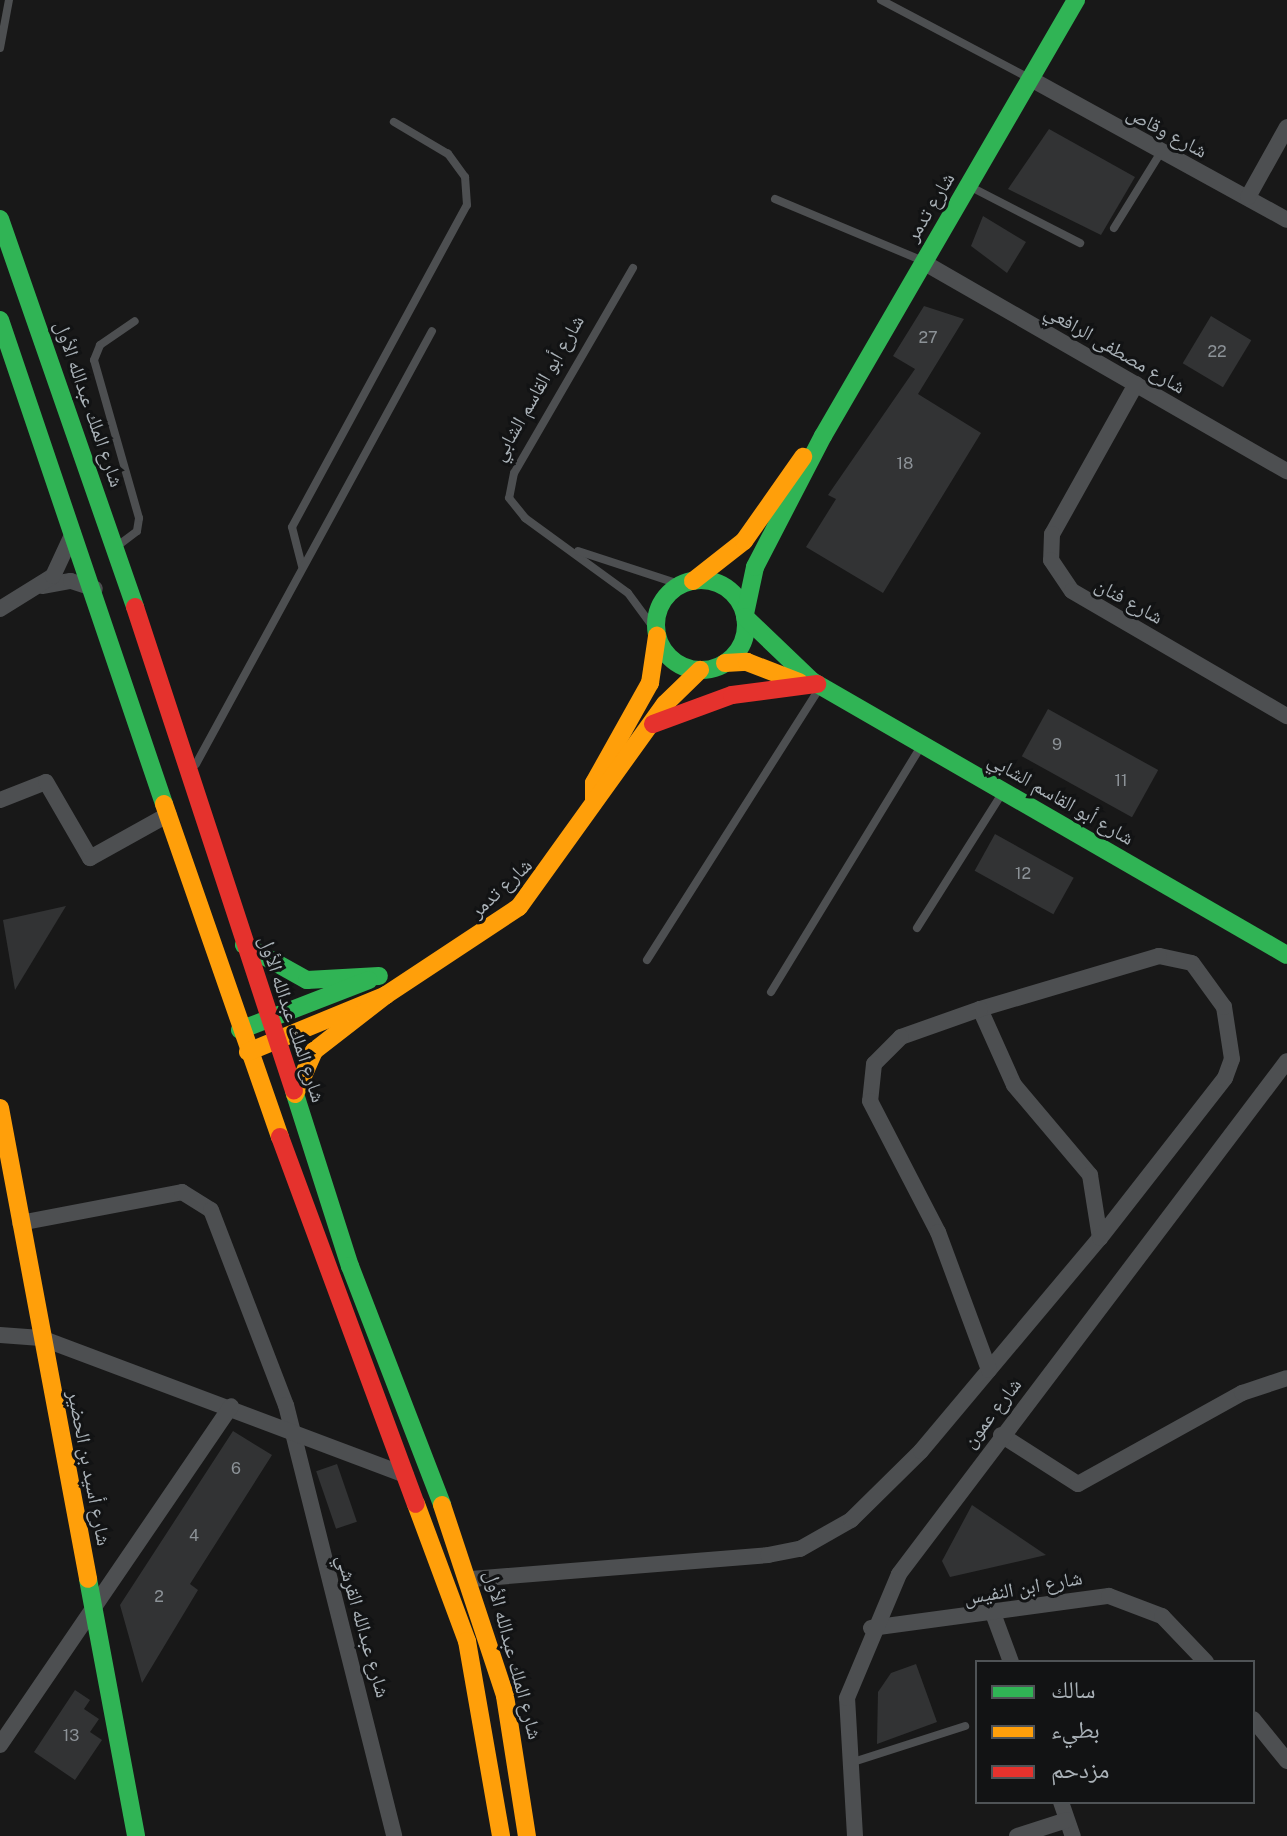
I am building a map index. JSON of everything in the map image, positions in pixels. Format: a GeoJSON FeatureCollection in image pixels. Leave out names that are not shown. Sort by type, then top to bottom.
{"type":"FeatureCollection","features":[{"type":"Feature","properties":{"kind":"street","name":"شارع تدمر"},"geometry":{"type":"LineString","coordinates":[[745,616],[755,567],[823,436],[1076,0]]}},
{"type":"Feature","properties":{"kind":"street","name":"شارع وقاص"},"geometry":{"type":"LineString","coordinates":[[1029,78],[1287,220]]}},
{"type":"Feature","properties":{"kind":"street"},"geometry":{"type":"LineString","coordinates":[[1248,197],[1287,127]]}},
{"type":"Feature","properties":{"kind":"street","name":"شارع الملك عبدالله الأول"},"geometry":{"type":"LineString","coordinates":[[0,219],[192,772],[244,945],[350,1266],[471,1579],[505,1696],[527,1836]]}},
{"type":"Feature","properties":{"kind":"street","name":"شارع مصطفى الرافعي"},"geometry":{"type":"LineString","coordinates":[[923,262],[1287,471]]}},
{"type":"Feature","properties":{"kind":"street"},"geometry":{"type":"LineString","coordinates":[[2,324],[36,317]]}},
{"type":"Feature","properties":{"kind":"street","name":"شارع الملك عبدالله الأول"},"geometry":{"type":"LineString","coordinates":[[2,324],[95,589],[240,1030],[448,1584],[482,1699],[501,1836]]}},
{"type":"Feature","properties":{"kind":"street","name":"شارع فنان"},"geometry":{"type":"LineString","coordinates":[[1136,384],[1052,534],[1051,560],[1072,591],[1287,716]]}},
{"type":"Feature","properties":{"kind":"street","name":"شارع تدمر"},"geometry":{"type":"LineString","coordinates":[[687,583],[744,541],[823,436]]}},
{"type":"Feature","properties":{"kind":"street"},"geometry":{"type":"LineString","coordinates":[[0,609],[40,586],[60,566],[74,528]]}},
{"type":"Feature","properties":{"kind":"street"},"geometry":{"type":"LineString","coordinates":[[40,586],[71,581],[95,589]]}},
{"type":"Feature","properties":{"kind":"street"},"geometry":{"type":"LineString","coordinates":[[687,583],[731,591],[745,616],[742,644],[725,663],[700,670],[676,663],[657,634],[661,604],[687,583]]}},
{"type":"Feature","properties":{"kind":"street","name":"شارع أبو القاسم الشابي"},"geometry":{"type":"LineString","coordinates":[[745,616],[816,684]]}},
{"type":"Feature","properties":{"kind":"street","name":"شارع تدمر"},"geometry":{"type":"LineString","coordinates":[[594,802],[594,783],[650,683],[657,634]]}},
{"type":"Feature","properties":{"kind":"street","name":"شارع أبو القاسم الشابي"},"geometry":{"type":"LineString","coordinates":[[725,663],[747,662],[816,684],[1287,955]]}},
{"type":"Feature","properties":{"kind":"street","name":"شارع تدمر"},"geometry":{"type":"LineString","coordinates":[[248,1052],[386,995],[409,975],[486,934],[519,907],[652,724],[700,670]]}},
{"type":"Feature","properties":{"kind":"street"},"geometry":{"type":"LineString","coordinates":[[652,724],[732,695],[816,684]]}},
{"type":"Feature","properties":{"kind":"street"},"geometry":{"type":"LineString","coordinates":[[0,800],[49,784],[90,858],[169,814]]}},
{"type":"Feature","properties":{"kind":"street"},"geometry":{"type":"LineString","coordinates":[[244,945],[307,980],[379,976]]}},
{"type":"Feature","properties":{"kind":"street"},"geometry":{"type":"LineString","coordinates":[[448,1584],[471,1579],[800,1549],[851,1520],[989,1370],[1100,1238],[1225,1078],[1232,1059],[1224,1007],[1192,963],[1159,956],[980,1009],[901,1037],[874,1064],[867,1084],[881,1129],[938,1232],[989,1370]]}},
{"type":"Feature","properties":{"kind":"street","name":"شارع تدمر"},"geometry":{"type":"LineString","coordinates":[[240,1030],[379,976],[409,975]]}},
{"type":"Feature","properties":{"kind":"street"},"geometry":{"type":"LineString","coordinates":[[295,1096],[314,1051],[386,995]]}},
{"type":"Feature","properties":{"kind":"street"},"geometry":{"type":"LineString","coordinates":[[980,1009],[1014,1085],[1090,1175],[1100,1238]]}},
{"type":"Feature","properties":{"kind":"street","name":"شارع عمون"},"geometry":{"type":"LineString","coordinates":[[855,1836],[847,1698],[871,1628],[921,1538],[1287,1061]]}},
{"type":"Feature","properties":{"kind":"street","name":"شارع أسيد بن الحضير"},"geometry":{"type":"LineString","coordinates":[[0,1108],[136,1836]]}},
{"type":"Feature","properties":{"kind":"street","name":"شارع عبدالله القرشي"},"geometry":{"type":"LineString","coordinates":[[20,1223],[175,1193],[202,1199],[291,1427],[394,1836]]}},
{"type":"Feature","properties":{"kind":"street"},"geometry":{"type":"LineString","coordinates":[[0,1335],[41,1338],[291,1427],[406,1475]]}},
{"type":"Feature","properties":{"kind":"street"},"geometry":{"type":"LineString","coordinates":[[1001,1435],[1078,1484],[1242,1393],[1287,1378]]}},
{"type":"Feature","properties":{"kind":"street"},"geometry":{"type":"LineString","coordinates":[[0,1745],[231,1406]]}},
{"type":"Feature","properties":{"kind":"street","name":"شارع ابن النفيس"},"geometry":{"type":"LineString","coordinates":[[871,1628],[994,1616],[1081,1595],[1135,1601],[1162,1616],[1204,1660]]}},
{"type":"Feature","properties":{"kind":"street"},"geometry":{"type":"LineString","coordinates":[[994,1616],[1010,1660]]}},
{"type":"Feature","properties":{"kind":"street"},"geometry":{"type":"LineString","coordinates":[[1255,1721],[1287,1761]]}},
{"type":"Feature","properties":{"kind":"street"},"geometry":{"type":"LineString","coordinates":[[1017,1836],[1070,1828],[1062,1804]]}},
{"type":"Feature","properties":{"kind":"lane"},"geometry":{"type":"LineString","coordinates":[[0,48],[9,0]]}},
{"type":"Feature","properties":{"kind":"lane"},"geometry":{"type":"LineString","coordinates":[[881,0],[1029,78]]}},
{"type":"Feature","properties":{"kind":"lane"},"geometry":{"type":"LineString","coordinates":[[302,566],[292,527],[467,205],[465,177],[448,154],[394,122]]}},
{"type":"Feature","properties":{"kind":"lane"},"geometry":{"type":"LineString","coordinates":[[1114,228],[1161,152]]}},
{"type":"Feature","properties":{"kind":"lane"},"geometry":{"type":"LineString","coordinates":[[968,186],[1080,243]]}},
{"type":"Feature","properties":{"kind":"lane"},"geometry":{"type":"LineString","coordinates":[[775,199],[923,262]]}},
{"type":"Feature","properties":{"kind":"lane","name":"شارع أبو القاسم الشابي"},"geometry":{"type":"LineString","coordinates":[[633,268],[509,485],[525,518],[578,551],[637,601],[657,634]]}},
{"type":"Feature","properties":{"kind":"lane"},"geometry":{"type":"LineString","coordinates":[[115,548],[134,534],[139,518],[94,360],[100,345],[135,321]]}},
{"type":"Feature","properties":{"kind":"lane"},"geometry":{"type":"LineString","coordinates":[[192,772],[432,331]]}},
{"type":"Feature","properties":{"kind":"lane","name":"شارع أبو القاسم الشابي"},"geometry":{"type":"LineString","coordinates":[[578,551],[687,583]]}},
{"type":"Feature","properties":{"kind":"lane"},"geometry":{"type":"LineString","coordinates":[[647,960],[816,684]]}},
{"type":"Feature","properties":{"kind":"lane"},"geometry":{"type":"LineString","coordinates":[[771,992],[922,745]]}},
{"type":"Feature","properties":{"kind":"lane"},"geometry":{"type":"LineString","coordinates":[[917,928],[1004,792]]}},
{"type":"Feature","properties":{"kind":"lane"},"geometry":{"type":"LineString","coordinates":[[849,1763],[965,1726]]}},
{"type":"Feature","properties":{"kind":"building"},"geometry":{"type":"Polygon","coordinates":[[[1049,129],[1135,177],[1101,235],[1008,189],[1049,129]]]}},
{"type":"Feature","properties":{"kind":"building"},"geometry":{"type":"Polygon","coordinates":[[[983,216],[1026,242],[1007,273],[971,246],[983,216]]]}},
{"type":"Feature","properties":{"kind":"building"},"geometry":{"type":"Polygon","coordinates":[[[924,306],[964,319],[918,394],[981,433],[883,593],[806,547],[836,499],[828,495],[915,369],[893,356],[924,306]]]}},
{"type":"Feature","properties":{"kind":"building"},"geometry":{"type":"Polygon","coordinates":[[[1211,316],[1251,340],[1223,387],[1183,363],[1211,316]]]}},
{"type":"Feature","properties":{"kind":"building"},"geometry":{"type":"Polygon","coordinates":[[[1048,709],[1158,770],[1132,817],[1022,756],[1048,709]]]}},
{"type":"Feature","properties":{"kind":"building"},"geometry":{"type":"Polygon","coordinates":[[[995,834],[1074,878],[1053,914],[975,871],[995,834]]]}},
{"type":"Feature","properties":{"kind":"building"},"geometry":{"type":"Polygon","coordinates":[[[66,906],[15,990],[3,920],[66,906]]]}},
{"type":"Feature","properties":{"kind":"building"},"geometry":{"type":"Polygon","coordinates":[[[233,1431],[272,1455],[190,1584],[198,1590],[142,1683],[120,1605],[233,1431]]]}},
{"type":"Feature","properties":{"kind":"building"},"geometry":{"type":"Polygon","coordinates":[[[337,1464],[357,1522],[336,1529],[316,1471],[337,1464]]]}},
{"type":"Feature","properties":{"kind":"building"},"geometry":{"type":"Polygon","coordinates":[[[972,1505],[1046,1555],[950,1577],[942,1561],[972,1505]]]}},
{"type":"Feature","properties":{"kind":"building"},"geometry":{"type":"Polygon","coordinates":[[[916,1664],[937,1722],[877,1744],[878,1692],[891,1673],[916,1664]]]}},
{"type":"Feature","properties":{"kind":"building"},"geometry":{"type":"Polygon","coordinates":[[[75,1690],[90,1700],[84,1709],[99,1719],[90,1732],[102,1740],[75,1780],[34,1752],[75,1690]]]}},
{"type":"Feature","properties":{"kind":"traffic: fast"},"geometry":{"type":"LineString","coordinates":[[745,614],[755,567],[823,436],[1076,0]]}},
{"type":"Feature","properties":{"kind":"traffic: fast"},"geometry":{"type":"LineString","coordinates":[[0,219],[135,607]]}},
{"type":"Feature","properties":{"kind":"traffic: fast"},"geometry":{"type":"LineString","coordinates":[[0,320],[164,804]]}},
{"type":"Feature","properties":{"kind":"traffic: fast"},"geometry":{"type":"LineString","coordinates":[[701,580],[718,584],[733,593],[742,608],[746,625],[742,642],[733,657],[718,666],[701,670],[684,666],[669,657],[660,642],[656,625],[660,608],[669,593],[684,584],[701,580]]}},
{"type":"Feature","properties":{"kind":"traffic: fast"},"geometry":{"type":"LineString","coordinates":[[745,617],[812,681],[1287,955]]}},
{"type":"Feature","properties":{"kind":"traffic: fast"},"geometry":{"type":"LineString","coordinates":[[244,945],[307,980],[379,976]]}},
{"type":"Feature","properties":{"kind":"traffic: fast"},"geometry":{"type":"LineString","coordinates":[[240,1030],[369,980]]}},
{"type":"Feature","properties":{"kind":"traffic: fast"},"geometry":{"type":"LineString","coordinates":[[294,1091],[350,1266],[442,1505]]}},
{"type":"Feature","properties":{"kind":"traffic: fast"},"geometry":{"type":"LineString","coordinates":[[88,1579],[136,1836]]}},
{"type":"Feature","properties":{"kind":"traffic: slow"},"geometry":{"type":"LineString","coordinates":[[693,581],[744,541],[803,457]]}},
{"type":"Feature","properties":{"kind":"traffic: slow"},"geometry":{"type":"LineString","coordinates":[[594,802],[594,783],[650,683],[657,636]]}},
{"type":"Feature","properties":{"kind":"traffic: slow"},"geometry":{"type":"LineString","coordinates":[[725,663],[747,662],[799,682]]}},
{"type":"Feature","properties":{"kind":"traffic: slow"},"geometry":{"type":"LineString","coordinates":[[248,1052],[386,995],[519,907],[665,704],[700,670]]}},
{"type":"Feature","properties":{"kind":"traffic: slow"},"geometry":{"type":"LineString","coordinates":[[164,804],[280,1137]]}},
{"type":"Feature","properties":{"kind":"traffic: slow"},"geometry":{"type":"LineString","coordinates":[[295,1094],[314,1051],[386,995]]}},
{"type":"Feature","properties":{"kind":"traffic: slow"},"geometry":{"type":"LineString","coordinates":[[0,1108],[88,1579]]}},
{"type":"Feature","properties":{"kind":"traffic: slow"},"geometry":{"type":"LineString","coordinates":[[416,1504],[467,1641],[501,1836]]}},
{"type":"Feature","properties":{"kind":"traffic: slow"},"geometry":{"type":"LineString","coordinates":[[442,1505],[505,1696],[527,1836]]}},
{"type":"Feature","properties":{"kind":"traffic: jam"},"geometry":{"type":"LineString","coordinates":[[135,607],[294,1091]]}},
{"type":"Feature","properties":{"kind":"traffic: jam"},"geometry":{"type":"LineString","coordinates":[[653,724],[732,695],[817,684]]}},
{"type":"Feature","properties":{"kind":"traffic: jam"},"geometry":{"type":"LineString","coordinates":[[280,1137],[416,1504]]}}]}
